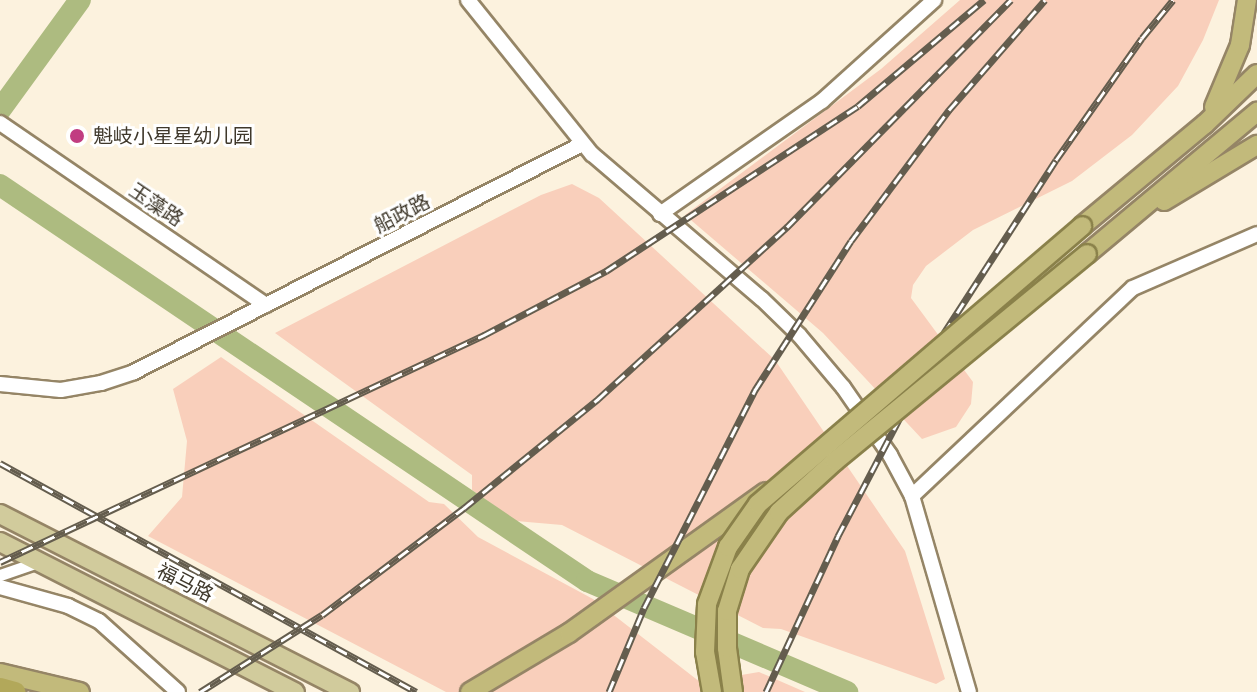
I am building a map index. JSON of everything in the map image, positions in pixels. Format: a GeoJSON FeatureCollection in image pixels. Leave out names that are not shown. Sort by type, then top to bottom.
{"type":"FeatureCollection","features":[{"type":"Feature","properties":{"kind":"highway"},"geometry":{"type":"LineString","coordinates":[[1201,126],[1221,97],[1232,70],[1240,45],[1247,0]]}},
{"type":"Feature","properties":{"kind":"highway"},"geometry":{"type":"LineString","coordinates":[[705,692],[707,604],[728,547],[758,504],[1201,126],[1257,74]]}},
{"type":"Feature","properties":{"kind":"highway"},"geometry":{"type":"LineString","coordinates":[[733,692],[727,648],[727,611],[740,569],[779,512],[835,461],[1257,112]]}},
{"type":"Feature","properties":{"kind":"highway"},"geometry":{"type":"LineString","coordinates":[[1117,229],[1257,145]]}},
{"type":"Feature","properties":{"kind":"highway"},"geometry":{"type":"LineString","coordinates":[[470,692],[569,633],[729,516],[788,478]]}},
{"type":"Feature","properties":{"kind":"highway"},"geometry":{"type":"LineString","coordinates":[[705,652],[712,692]]}},
{"type":"Feature","properties":{"kind":"highway"},"geometry":{"type":"LineString","coordinates":[[0,673],[80,692]]}},
{"type":"Feature","properties":{"kind":"highway"},"geometry":{"type":"LineString","coordinates":[[0,688],[15,692]]}},
{"type":"Feature","properties":{"kind":"main road","name":"福马路"},"geometry":{"type":"LineString","coordinates":[[0,514],[350,692]]}},
{"type":"Feature","properties":{"kind":"main road"},"geometry":{"type":"LineString","coordinates":[[0,542],[295,692]]}},
{"type":"Feature","properties":{"kind":"street"},"geometry":{"type":"LineString","coordinates":[[468,0],[582,144],[762,299],[813,350],[890,455],[912,496],[969,692]]}},
{"type":"Feature","properties":{"kind":"street"},"geometry":{"type":"LineString","coordinates":[[660,214],[822,101],[934,0]]}},
{"type":"Feature","properties":{"kind":"street","name":"玉藻路"},"geometry":{"type":"LineString","coordinates":[[0,123],[266,305]]}},
{"type":"Feature","properties":{"kind":"street","name":"船政路"},"geometry":{"type":"LineString","coordinates":[[0,384],[43,391],[81,388],[134,372],[197,343],[582,144]]}},
{"type":"Feature","properties":{"kind":"street"},"geometry":{"type":"LineString","coordinates":[[912,496],[1133,288],[1257,234]]}},
{"type":"Feature","properties":{"kind":"street"},"geometry":{"type":"LineString","coordinates":[[0,575],[38,561]]}},
{"type":"Feature","properties":{"kind":"street"},"geometry":{"type":"LineString","coordinates":[[0,587],[68,606],[99,621],[178,692]]}},
{"type":"Feature","properties":{"kind":"shaded area"},"geometry":{"type":"Polygon","coordinates":[[[960,0],[1219,0],[1203,40],[1178,86],[1132,135],[1072,181],[973,230],[926,266],[913,285],[911,298],[973,382],[971,404],[956,427],[922,439],[823,333],[685,215],[881,69],[960,0]]]}},
{"type":"Feature","properties":{"kind":"shaded area"},"geometry":{"type":"Polygon","coordinates":[[[572,184],[599,198],[775,360],[905,551],[945,679],[936,684],[781,629],[763,628],[562,525],[516,521],[472,490],[472,475],[275,333],[541,195],[572,184]]]}},
{"type":"Feature","properties":{"kind":"shaded area"},"geometry":{"type":"Polygon","coordinates":[[[221,357],[429,502],[444,504],[478,537],[593,599],[700,682],[759,672],[805,692],[446,692],[148,536],[182,497],[187,441],[173,389],[221,357]]]}},
{"type":"Feature","properties":{"kind":"waterway"},"geometry":{"type":"LineString","coordinates":[[0,110],[80,0]]}},
{"type":"Feature","properties":{"kind":"waterway"},"geometry":{"type":"LineString","coordinates":[[0,185],[587,581],[847,692]]}},
{"type":"Feature","properties":{"kind":"railway"},"geometry":{"type":"LineString","coordinates":[[0,562],[484,335],[606,271],[858,106],[984,0]]}},
{"type":"Feature","properties":{"kind":"railway"},"geometry":{"type":"LineString","coordinates":[[200,692],[322,615],[464,508],[598,399],[787,227],[1011,0]]}},
{"type":"Feature","properties":{"kind":"railway"},"geometry":{"type":"LineString","coordinates":[[609,692],[644,608],[755,390],[851,241],[949,110],[1045,0]]}},
{"type":"Feature","properties":{"kind":"railway"},"geometry":{"type":"LineString","coordinates":[[766,692],[838,536],[944,333],[1056,160],[1142,38],[1173,0]]}},
{"type":"Feature","properties":{"kind":"railway"},"geometry":{"type":"LineString","coordinates":[[0,463],[416,692]]}},
{"type":"Feature","properties":{"kind":"place","name":"魁岐小星星幼儿园"},"geometry":{"type":"Point","coordinates":[77,136]}}]}
